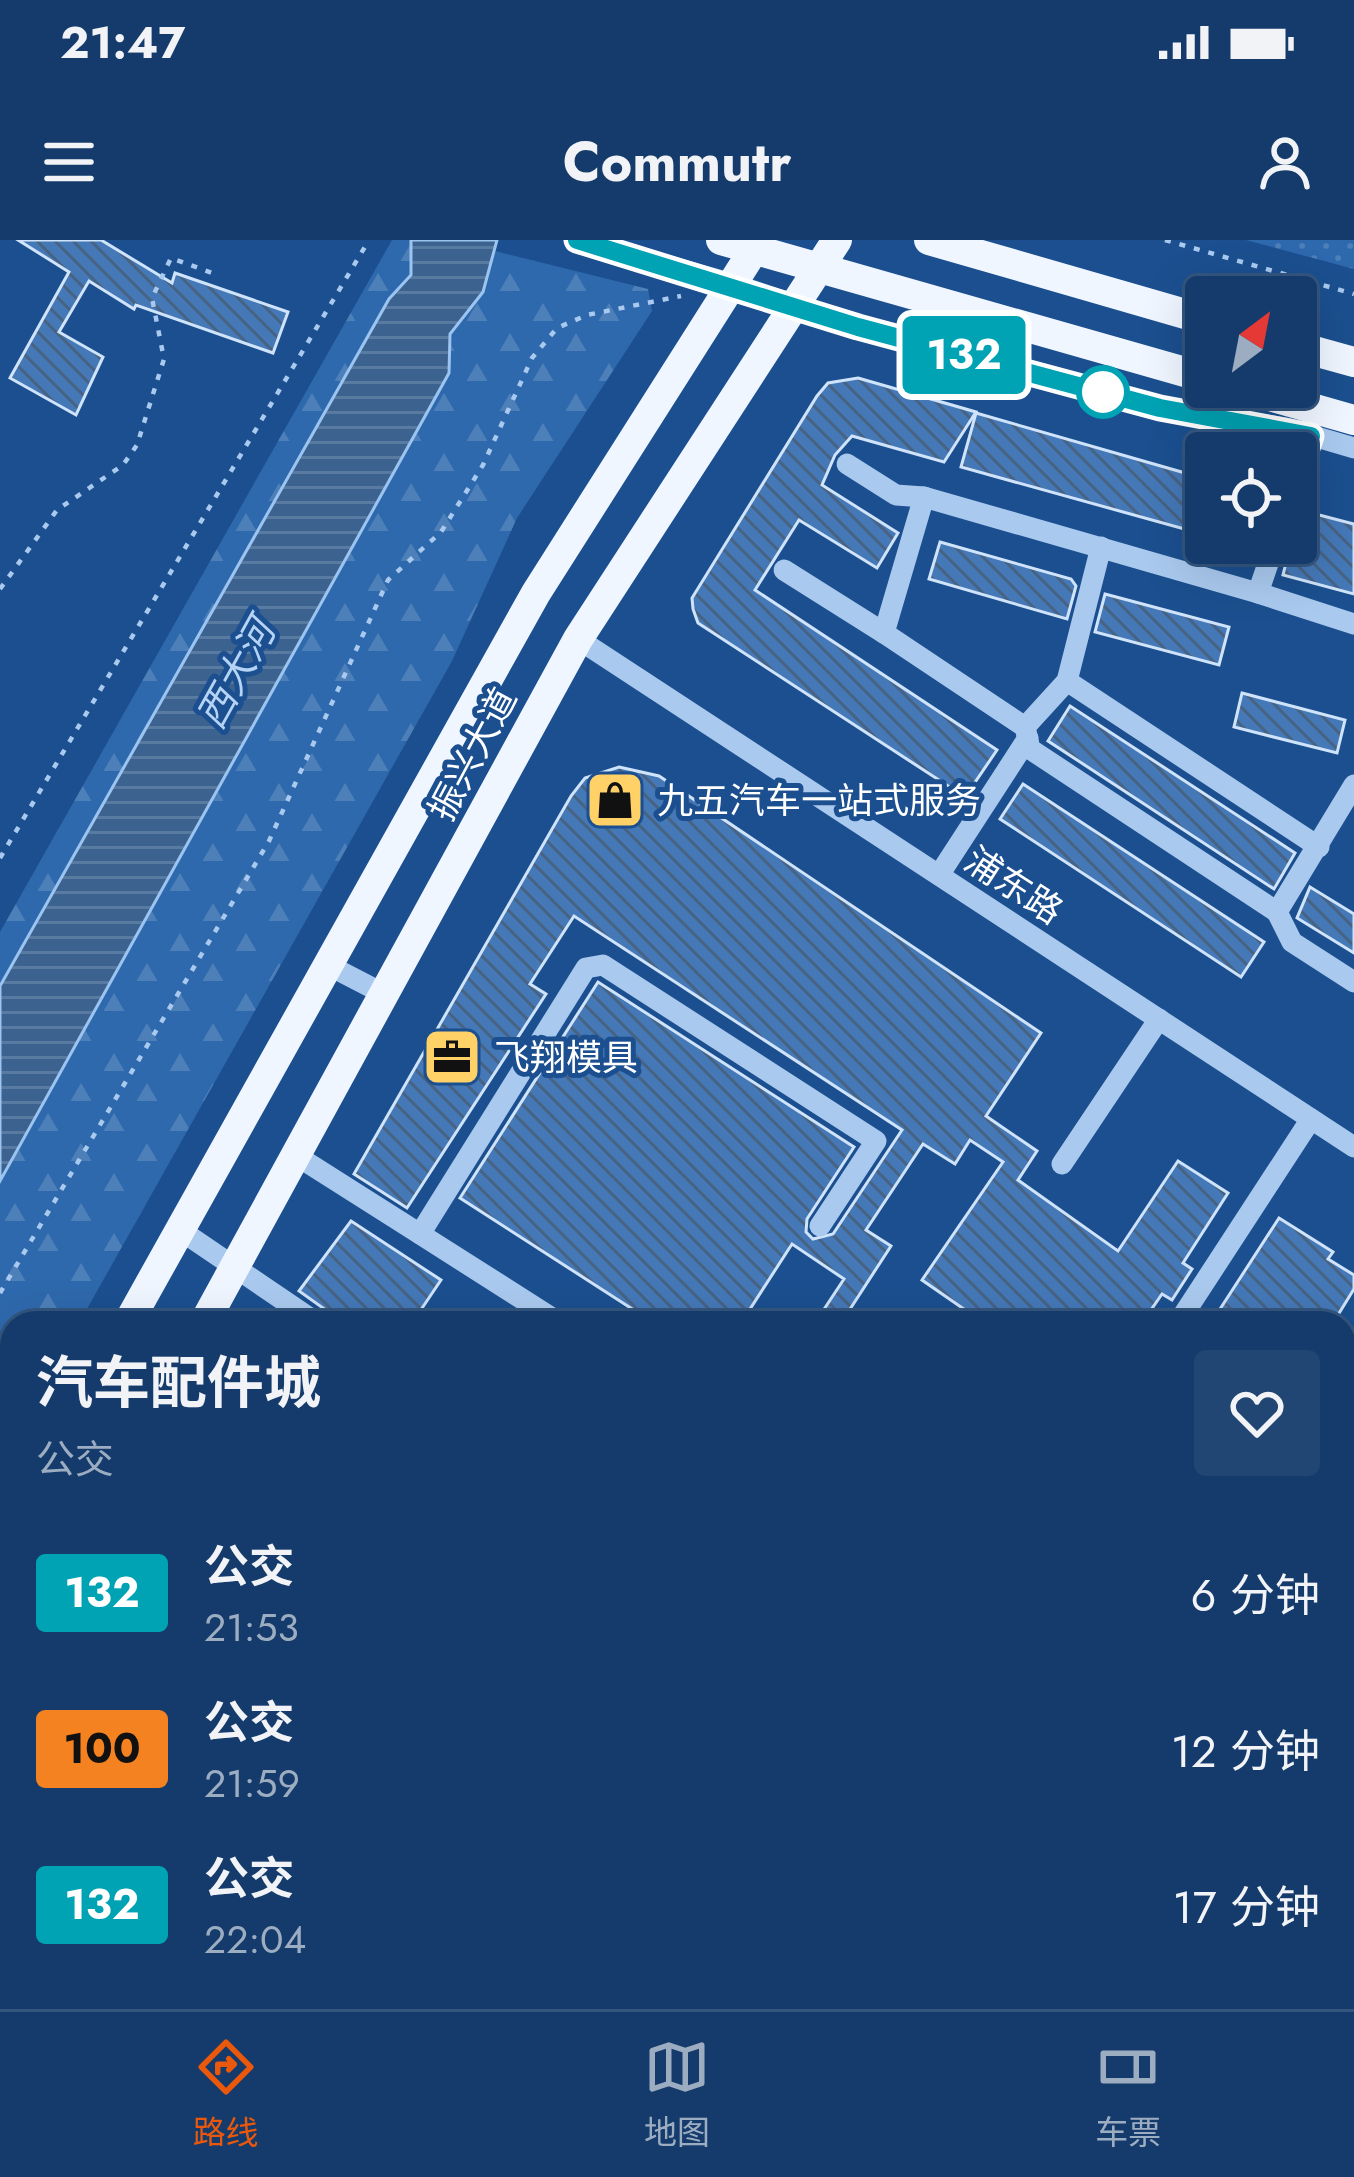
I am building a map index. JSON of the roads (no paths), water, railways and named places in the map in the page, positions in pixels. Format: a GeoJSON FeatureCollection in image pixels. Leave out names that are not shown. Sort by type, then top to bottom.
{"type":"FeatureCollection","features":[{"type":"Feature","properties":{"kind":"main road"},"geometry":{"type":"LineString","coordinates":[[721,240],[758,244],[820,268],[1185,372]]}},
{"type":"Feature","properties":{"kind":"main road","name":"振兴大道"},"geometry":{"type":"LineString","coordinates":[[211,1311],[578,639],[837,240]]}},
{"type":"Feature","properties":{"kind":"main road"},"geometry":{"type":"LineString","coordinates":[[929,240],[1185,314]]}},
{"type":"Feature","properties":{"kind":"main road","name":"振兴大道"},"geometry":{"type":"LineString","coordinates":[[135,1311],[536,593],[758,244]]}},
{"type":"Feature","properties":{"kind":"main road"},"geometry":{"type":"LineString","coordinates":[[1317,352],[1354,362]]}},
{"type":"Feature","properties":{"kind":"main road"},"geometry":{"type":"LineString","coordinates":[[1312,408],[1354,420]]}},
{"type":"Feature","properties":{"kind":"street"},"geometry":{"type":"LineString","coordinates":[[577,240],[1160,408],[1289,432]]}},
{"type":"Feature","properties":{"kind":"street"},"geometry":{"type":"LineString","coordinates":[[1317,438],[1354,448]]}},
{"type":"Feature","properties":{"kind":"street"},"geometry":{"type":"LineString","coordinates":[[847,464],[896,495],[924,496],[1354,624]]}},
{"type":"Feature","properties":{"kind":"street"},"geometry":{"type":"LineString","coordinates":[[884,633],[924,496]]}},
{"type":"Feature","properties":{"kind":"street"},"geometry":{"type":"LineString","coordinates":[[939,875],[1026,732],[1067,681],[1101,548]]}},
{"type":"Feature","properties":{"kind":"street"},"geometry":{"type":"LineString","coordinates":[[1258,593],[1268,564]]}},
{"type":"Feature","properties":{"kind":"street"},"geometry":{"type":"LineString","coordinates":[[784,570],[1026,732],[1030,749],[1277,912],[1292,942],[1354,982]]}},
{"type":"Feature","properties":{"kind":"street","name":"浦东路"},"geometry":{"type":"LineString","coordinates":[[578,639],[1354,1147]]}},
{"type":"Feature","properties":{"kind":"street"},"geometry":{"type":"LineString","coordinates":[[1067,681],[1319,847]]}},
{"type":"Feature","properties":{"kind":"street"},"geometry":{"type":"LineString","coordinates":[[1277,912],[1354,785]]}},
{"type":"Feature","properties":{"kind":"street"},"geometry":{"type":"LineString","coordinates":[[1332,826],[1354,840]]}},
{"type":"Feature","properties":{"kind":"street"},"geometry":{"type":"LineString","coordinates":[[420,1234],[586,968],[603,964],[876,1141],[820,1226]]}},
{"type":"Feature","properties":{"kind":"street"},"geometry":{"type":"LineString","coordinates":[[328,965],[386,995]]}},
{"type":"Feature","properties":{"kind":"street"},"geometry":{"type":"LineString","coordinates":[[1062,1164],[1159,1019]]}},
{"type":"Feature","properties":{"kind":"street"},"geometry":{"type":"LineString","coordinates":[[1186,1311],[1311,1119]]}},
{"type":"Feature","properties":{"kind":"street"},"geometry":{"type":"LineString","coordinates":[[297,1156],[541,1311]]}},
{"type":"Feature","properties":{"kind":"street"},"geometry":{"type":"LineString","coordinates":[[180,1230],[299,1311]]}},
{"type":"Feature","properties":{"kind":"water","name":"西大河"},"geometry":{"type":"Polygon","coordinates":[[[411,240],[497,240],[483,292],[450,334],[449,373],[0,1181],[0,986],[389,299],[411,275],[411,240]]]}},
{"type":"Feature","properties":{"kind":"place","name":"九五汽车一站式服务"},"geometry":{"type":"Point","coordinates":[615,800]}},
{"type":"Feature","properties":{"kind":"place","name":"飞翔模具"},"geometry":{"type":"Point","coordinates":[452,1057]}}]}
